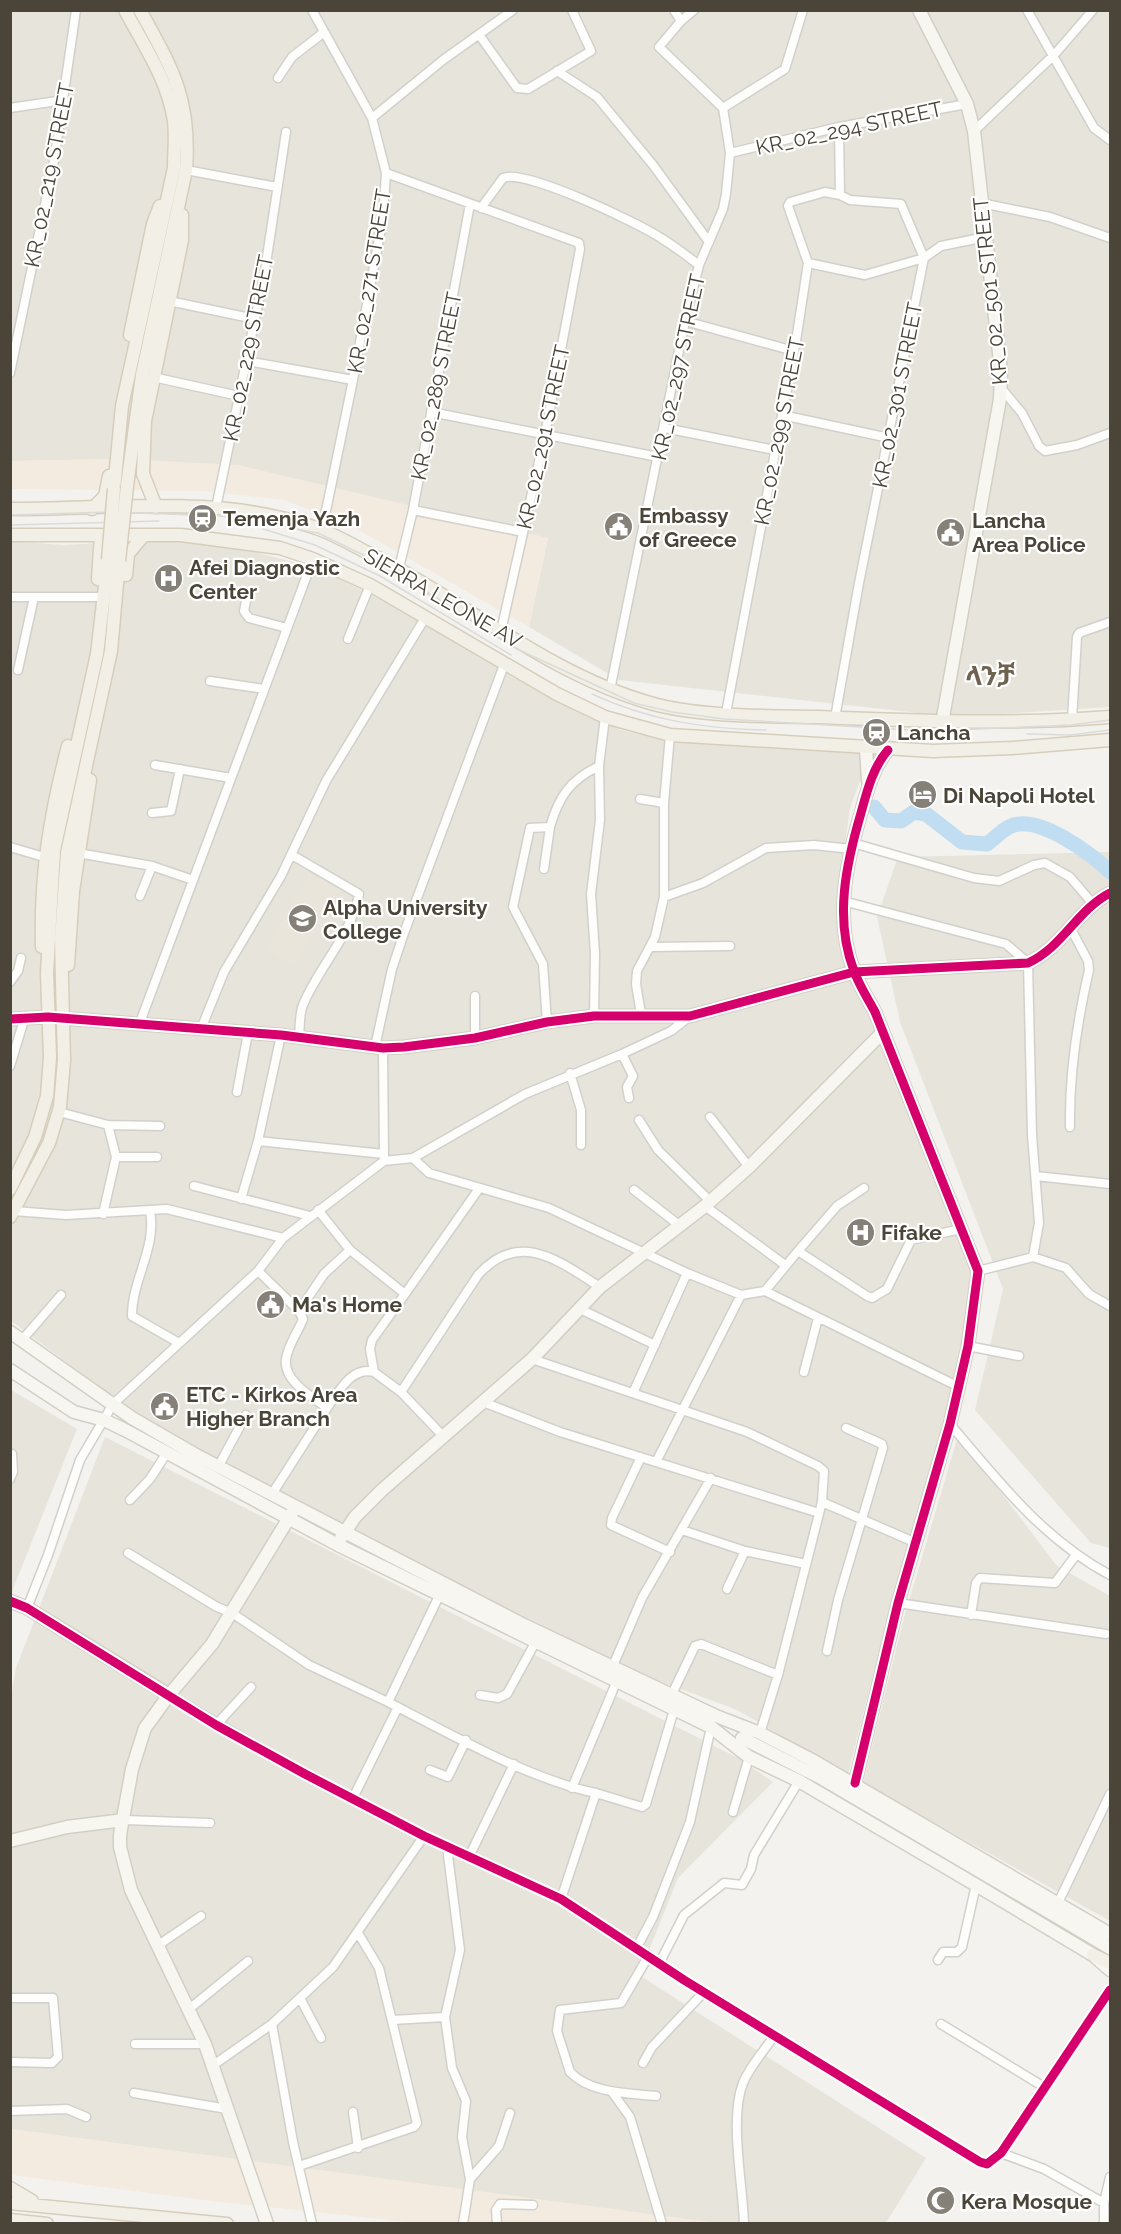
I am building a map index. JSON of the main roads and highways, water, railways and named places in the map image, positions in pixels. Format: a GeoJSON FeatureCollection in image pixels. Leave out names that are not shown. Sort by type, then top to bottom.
{"type":"FeatureCollection","features":[{"type":"Feature","properties":{"kind":"main road"},"geometry":{"type":"LineString","coordinates":[[12,1214],[49,1143],[59,1112],[64,1060],[61,1018],[61,939],[67,852],[111,651],[114,489],[122,406],[174,168],[175,139],[170,101],[150,55],[125,10]]}},
{"type":"Feature","properties":{"kind":"main road"},"geometry":{"type":"LineString","coordinates":[[10,1189],[35,1137],[47,1096],[51,1057],[47,973],[54,850],[98,654],[127,486],[142,375],[186,170],[187,122],[183,96],[170,63],[140,10]]}},
{"type":"Feature","properties":{"kind":"main road"},"geometry":{"type":"LineString","coordinates":[[92,509],[105,496],[118,390],[153,224],[157,210],[168,192]]}},
{"type":"Feature","properties":{"kind":"main road"},"geometry":{"type":"LineString","coordinates":[[156,507],[143,474],[145,421],[182,240],[182,215],[179,206]]}},
{"type":"Feature","properties":{"kind":"main road","name":"SIERRA LEONE AV"},"geometry":{"type":"LineString","coordinates":[[10,509],[216,508],[251,511],[322,530],[399,568],[565,669],[610,690],[654,704],[726,713],[942,723],[1110,717]]}},
{"type":"Feature","properties":{"kind":"main road","name":"SIERRA LEONE AV"},"geometry":{"type":"LineString","coordinates":[[10,535],[189,535],[247,542],[313,559],[370,585],[504,665],[605,717],[669,735],[888,750],[1012,748],[1110,740]]}},
{"type":"Feature","properties":{"kind":"main road"},"geometry":{"type":"LineString","coordinates":[[47,973],[42,956],[41,916],[44,857],[54,795],[94,637],[101,535]]}},
{"type":"Feature","properties":{"kind":"main road"},"geometry":{"type":"LineString","coordinates":[[62,980],[68,967],[78,853],[93,756],[119,652],[128,554],[144,535]]}},
{"type":"Feature","properties":{"kind":"main road"},"geometry":{"type":"LineString","coordinates":[[1093,1955],[1110,1963]]}},
{"type":"Feature","properties":{"kind":"main road"},"geometry":{"type":"LineString","coordinates":[[10,2188],[19,2196],[45,2206]]}},
{"type":"Feature","properties":{"kind":"main road"},"geometry":{"type":"LineString","coordinates":[[10,2203],[227,2223]]}},
{"type":"Feature","properties":{"kind":"main road"},"geometry":{"type":"LineString","coordinates":[[10,2220],[47,2223]]}},
{"type":"Feature","properties":{"kind":"waterway"},"geometry":{"type":"LineString","coordinates":[[874,807],[885,820],[901,821],[914,812],[926,814],[962,842],[987,844],[1009,827],[1020,824],[1034,825],[1063,837],[1110,872]]}},
{"type":"Feature","properties":{"kind":"tram line"},"geometry":{"type":"LineString","coordinates":[[10,515],[109,512],[221,516],[318,533],[384,565],[517,649],[634,703],[672,712],[724,719],[929,731],[1071,725],[1110,720]]}},
{"type":"Feature","properties":{"kind":"tram line"},"geometry":{"type":"LineString","coordinates":[[10,525],[159,521]]}},
{"type":"Feature","properties":{"kind":"tram line"},"geometry":{"type":"LineString","coordinates":[[263,529],[315,545],[380,576],[511,655]]}},
{"type":"Feature","properties":{"kind":"tram line"},"geometry":{"type":"LineString","coordinates":[[592,694],[655,717],[721,728],[766,730]]}},
{"type":"Feature","properties":{"kind":"tram line"},"geometry":{"type":"LineString","coordinates":[[1027,734],[1071,735],[1110,730]]}},
{"type":"Feature","properties":{"kind":"place","name":"Temenja Yazh"},"geometry":{"type":"Point","coordinates":[202,518]}},
{"type":"Feature","properties":{"kind":"place","name":"Embassy of Greece"},"geometry":{"type":"Point","coordinates":[618,527]}},
{"type":"Feature","properties":{"kind":"place","name":"Lancha Area Police"},"geometry":{"type":"Point","coordinates":[951,532]}},
{"type":"Feature","properties":{"kind":"place","name":"Afei Diagnostic Center"},"geometry":{"type":"Point","coordinates":[168,579]}},
{"type":"Feature","properties":{"kind":"place","name":"Lancha"},"geometry":{"type":"Point","coordinates":[876,732]}},
{"type":"Feature","properties":{"kind":"place","name":"Di Napoli Hotel"},"geometry":{"type":"Point","coordinates":[922,795]}},
{"type":"Feature","properties":{"kind":"place","name":"Alpha University College"},"geometry":{"type":"Point","coordinates":[302,919]}},
{"type":"Feature","properties":{"kind":"place","name":"Fifake"},"geometry":{"type":"Point","coordinates":[860,1232]}},
{"type":"Feature","properties":{"kind":"place","name":"Ma's Home"},"geometry":{"type":"Point","coordinates":[271,1304]}},
{"type":"Feature","properties":{"kind":"place","name":"ETC - Kirkos Area Higher Branch"},"geometry":{"type":"Point","coordinates":[165,1406]}},
{"type":"Feature","properties":{"kind":"place","name":"Kera Mosque"},"geometry":{"type":"Point","coordinates":[940,2201]}},
{"type":"Feature","properties":{"kind":"district","name":"ላንቻ"},"geometry":{"type":"Point","coordinates":[990,675]}}]}
